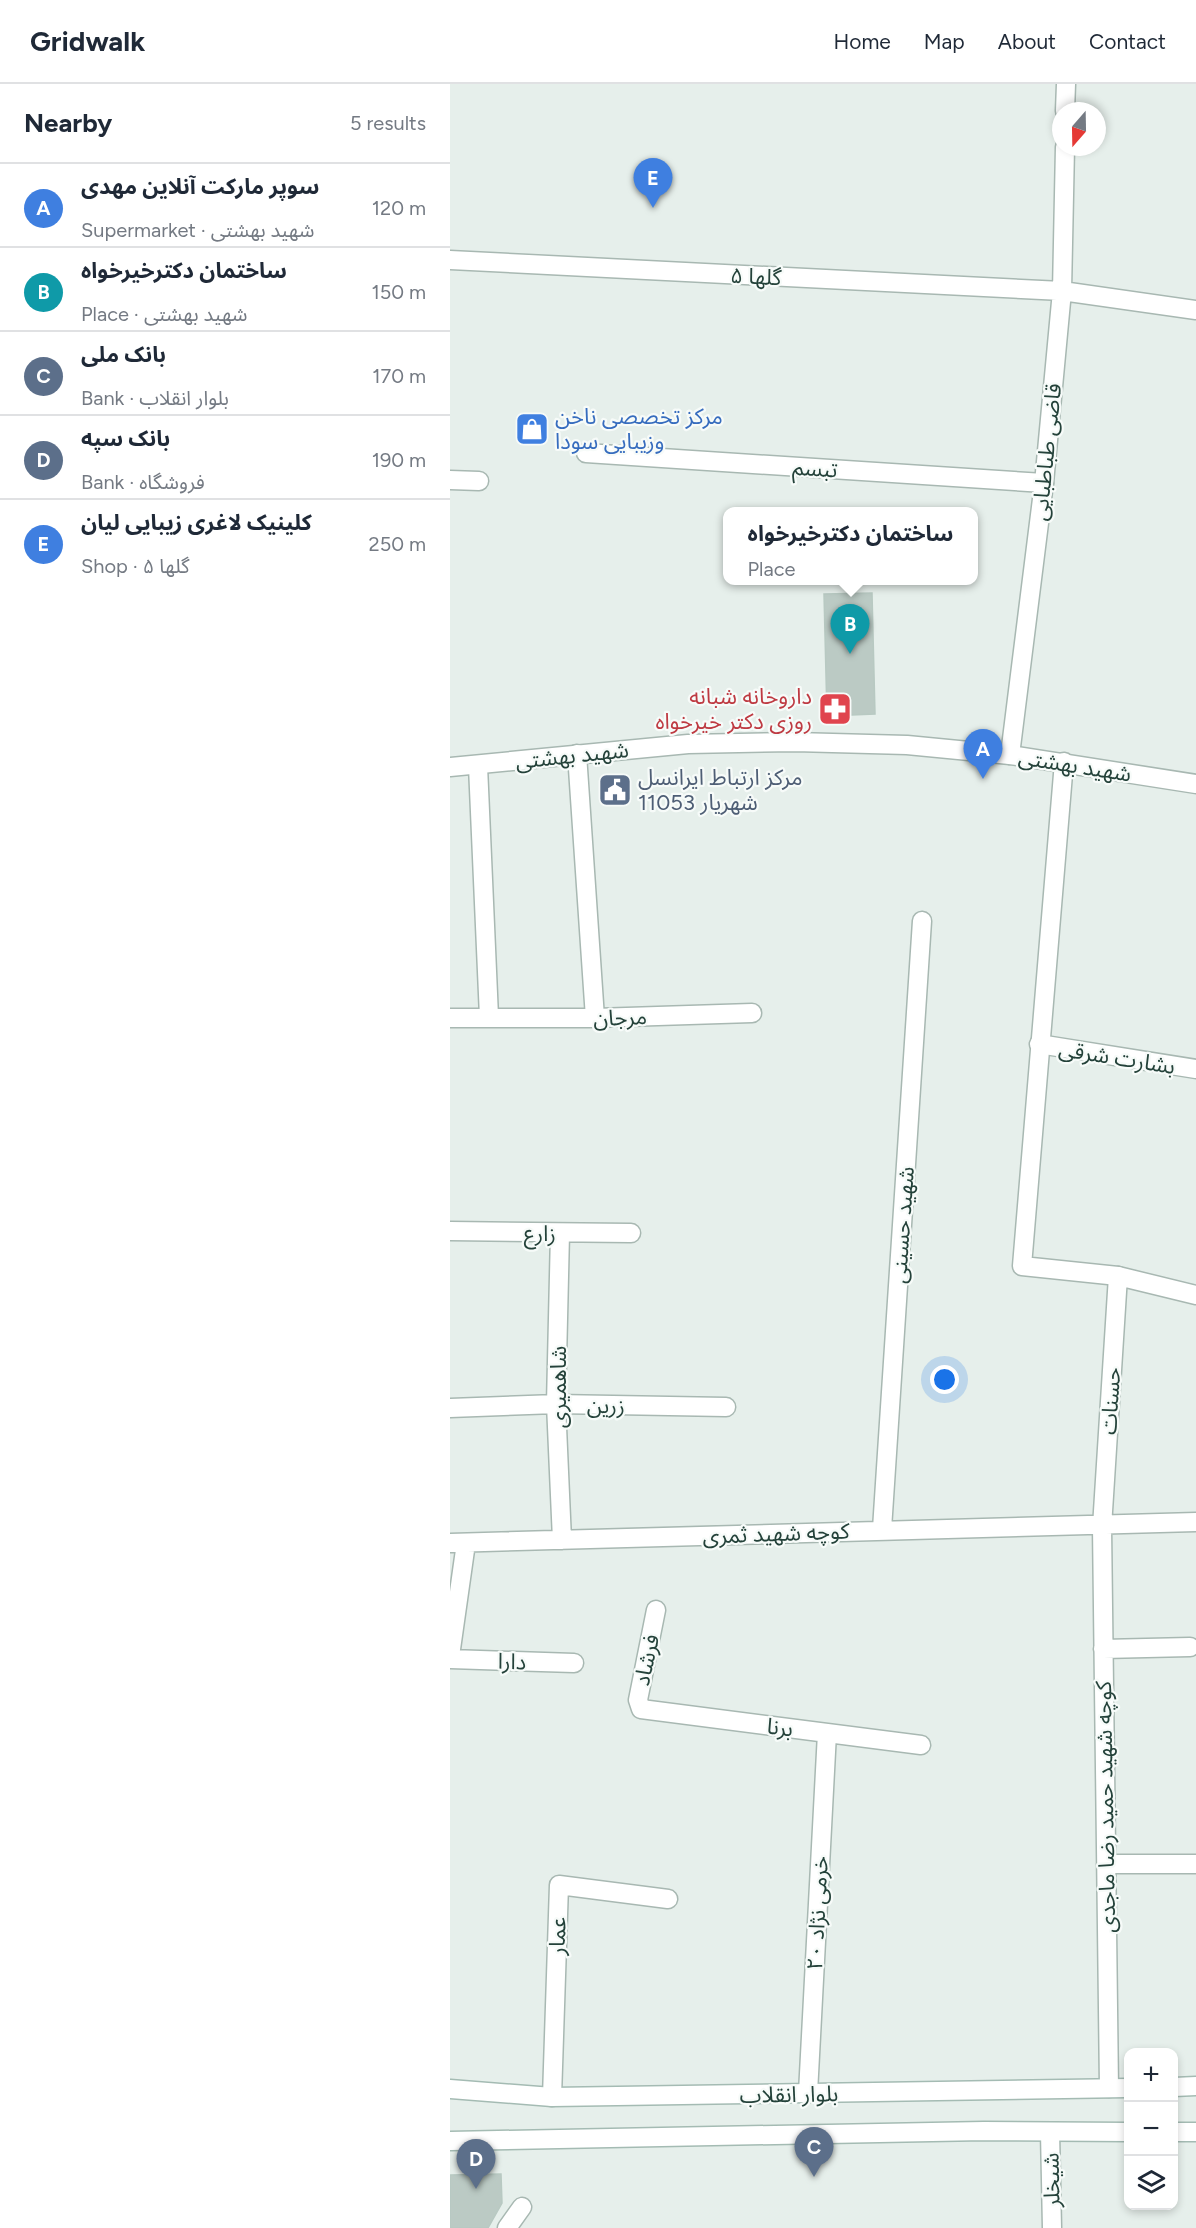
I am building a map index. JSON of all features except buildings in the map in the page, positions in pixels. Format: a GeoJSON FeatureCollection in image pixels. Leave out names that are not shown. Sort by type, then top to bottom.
{"type":"FeatureCollection","features":[{"type":"Feature","properties":{"kind":"street"},"geometry":{"type":"LineString","coordinates":[[1065,102],[1066,84]]}},
{"type":"Feature","properties":{"kind":"street","name":"قاضی طباطبایی"},"geometry":{"type":"LineString","coordinates":[[1010,755],[1044,483],[1062,291],[1065,156]]}},
{"type":"Feature","properties":{"kind":"street","name":"گلها ۵"},"geometry":{"type":"LineString","coordinates":[[450,260],[1062,291],[1196,310]]}},
{"type":"Feature","properties":{"kind":"street","name":"تبسم"},"geometry":{"type":"LineString","coordinates":[[586,453],[1044,483]]}},
{"type":"Feature","properties":{"kind":"street"},"geometry":{"type":"LineString","coordinates":[[450,480],[479,481]]}},
{"type":"Feature","properties":{"kind":"street","name":"شهید بهشتی"},"geometry":{"type":"LineString","coordinates":[[450,767],[688,744],[795,742],[908,746],[1010,755],[1196,784]]}},
{"type":"Feature","properties":{"kind":"street"},"geometry":{"type":"LineString","coordinates":[[577,754],[595,1018]]}},
{"type":"Feature","properties":{"kind":"street"},"geometry":{"type":"LineString","coordinates":[[1064,762],[1022,1266],[1118,1276],[1196,1295]]}},
{"type":"Feature","properties":{"kind":"street"},"geometry":{"type":"LineString","coordinates":[[450,1017],[489,1017],[478,766]]}},
{"type":"Feature","properties":{"kind":"street","name":"شهید حسینی"},"geometry":{"type":"LineString","coordinates":[[882,1529],[922,921]]}},
{"type":"Feature","properties":{"kind":"street","name":"مرجان"},"geometry":{"type":"LineString","coordinates":[[489,1017],[595,1018],[752,1013]]}},
{"type":"Feature","properties":{"kind":"street","name":"بشارت شرقی"},"geometry":{"type":"LineString","coordinates":[[1039,1044],[1196,1069]]}},
{"type":"Feature","properties":{"kind":"street","name":"زارع"},"geometry":{"type":"LineString","coordinates":[[450,1231],[631,1233]]}},
{"type":"Feature","properties":{"kind":"street","name":"شاهمیری"},"geometry":{"type":"LineString","coordinates":[[560,1233],[556,1404],[562,1540]]}},
{"type":"Feature","properties":{"kind":"street","name":"حسنات"},"geometry":{"type":"LineString","coordinates":[[1102,1527],[1118,1276]]}},
{"type":"Feature","properties":{"kind":"street","name":"زرین"},"geometry":{"type":"LineString","coordinates":[[450,1408],[556,1404],[726,1407]]}},
{"type":"Feature","properties":{"kind":"street","name":"کوچه شهید ثمری"},"geometry":{"type":"LineString","coordinates":[[458,1543],[882,1529],[1102,1527],[1196,1522]]}},
{"type":"Feature","properties":{"kind":"street","name":"کوچه شهید حمید رضا ماجدی"},"geometry":{"type":"LineString","coordinates":[[1102,1527],[1109,2088]]}},
{"type":"Feature","properties":{"kind":"street"},"geometry":{"type":"LineString","coordinates":[[450,1657],[458,1543]]}},
{"type":"Feature","properties":{"kind":"street","name":"فرشاد"},"geometry":{"type":"LineString","coordinates":[[640,1709],[638,1700],[656,1610]]}},
{"type":"Feature","properties":{"kind":"street"},"geometry":{"type":"LineString","coordinates":[[1103,1649],[1190,1647]]}},
{"type":"Feature","properties":{"kind":"street","name":"دارا"},"geometry":{"type":"LineString","coordinates":[[450,1657],[574,1663]]}},
{"type":"Feature","properties":{"kind":"street","name":"برنا"},"geometry":{"type":"LineString","coordinates":[[640,1709],[921,1744]]}},
{"type":"Feature","properties":{"kind":"street","name":"خرمی نژاد ۲۰"},"geometry":{"type":"LineString","coordinates":[[808,2094],[827,1732]]}},
{"type":"Feature","properties":{"kind":"street"},"geometry":{"type":"LineString","coordinates":[[1106,1864],[1196,1864]]}},
{"type":"Feature","properties":{"kind":"street","name":"عمار"},"geometry":{"type":"LineString","coordinates":[[552,2097],[558,1886],[669,1899]]}},
{"type":"Feature","properties":{"kind":"street"},"geometry":{"type":"LineString","coordinates":[[1178,2087],[1196,2086]]}},
{"type":"Feature","properties":{"kind":"street","name":"بلوار انقلاب"},"geometry":{"type":"LineString","coordinates":[[450,2089],[552,2097],[1124,2088]]}},
{"type":"Feature","properties":{"kind":"street","name":"شیخلر"},"geometry":{"type":"LineString","coordinates":[[1050,2132],[1052,2228]]}},
{"type":"Feature","properties":{"kind":"street","name":"بلوار انقلاب"},"geometry":{"type":"LineString","coordinates":[[450,2141],[1124,2132]]}},
{"type":"Feature","properties":{"kind":"street"},"geometry":{"type":"LineString","coordinates":[[1178,2132],[1196,2132]]}},
{"type":"Feature","properties":{"kind":"street"},"geometry":{"type":"LineString","coordinates":[[507,2228],[522,2207]]}},
{"type":"Feature","properties":{"kind":"place","name":"کلینیک لاغری زیبایی لیان"},"geometry":{"type":"Point","coordinates":[653,208]}},
{"type":"Feature","properties":{"kind":"place","name":"مرکز تخصصی ناخن وزیبایی سودا"},"geometry":{"type":"Point","coordinates":[532,429]}},
{"type":"Feature","properties":{"kind":"place","name":"ساختمان دکترخیرخواه"},"geometry":{"type":"Point","coordinates":[850,654]}},
{"type":"Feature","properties":{"kind":"place","name":"داروخانه شبانه روزی دکتر خیرخواه"},"geometry":{"type":"Point","coordinates":[835,709]}},
{"type":"Feature","properties":{"kind":"place","name":"سوپر مارکت آنلاین مهدی"},"geometry":{"type":"Point","coordinates":[983,779]}},
{"type":"Feature","properties":{"kind":"place","name":"مرکز ارتباط ایرانسل 11053 شهریار"},"geometry":{"type":"Point","coordinates":[615,790]}},
{"type":"Feature","properties":{"kind":"place","name":"بانک ملی"},"geometry":{"type":"Point","coordinates":[814,2177]}},
{"type":"Feature","properties":{"kind":"place","name":"بانک سپه"},"geometry":{"type":"Point","coordinates":[476,2189]}}]}
